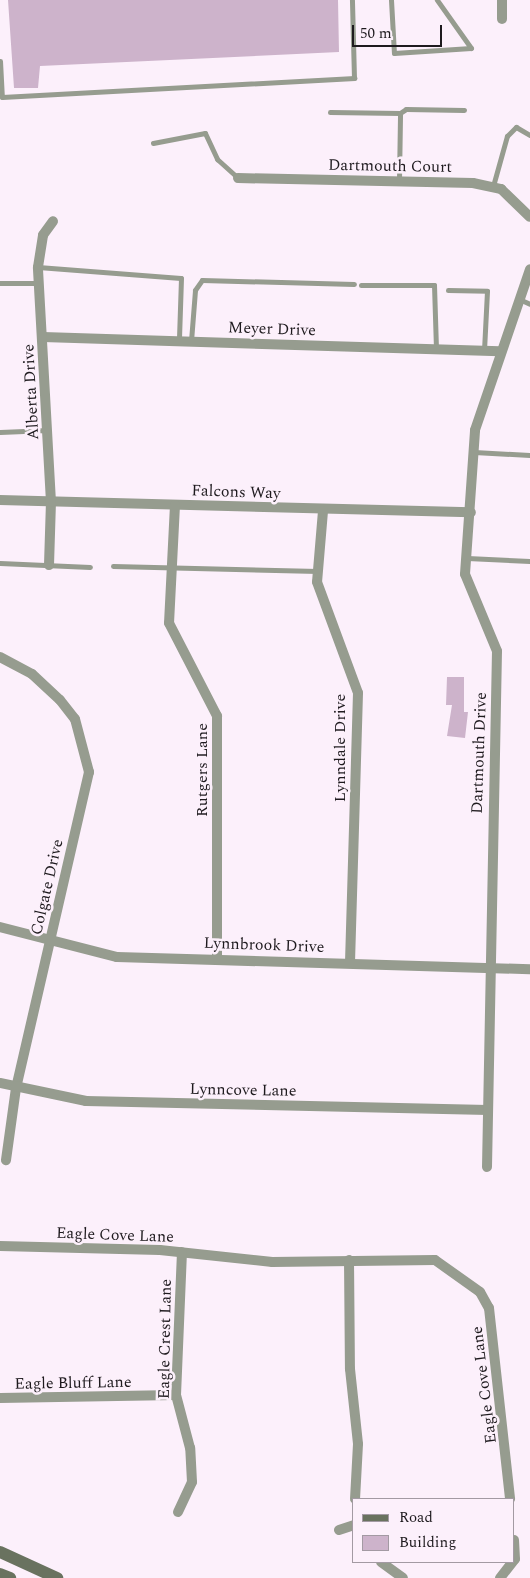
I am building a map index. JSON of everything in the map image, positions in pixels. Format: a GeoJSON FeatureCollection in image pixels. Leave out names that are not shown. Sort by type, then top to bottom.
{"type":"FeatureCollection","features":[{"type":"Feature","properties":{"kind":"main road"},"geometry":{"type":"LineString","coordinates":[[0,1552],[58,1578]]}},
{"type":"Feature","properties":{"kind":"main road"},"geometry":{"type":"LineString","coordinates":[[0,1574],[10,1578]]}},
{"type":"Feature","properties":{"kind":"street"},"geometry":{"type":"LineString","coordinates":[[502,0],[502,19]]}},
{"type":"Feature","properties":{"kind":"street","name":"Dartmouth Court"},"geometry":{"type":"LineString","coordinates":[[238,178],[399,180],[493,186]]}},
{"type":"Feature","properties":{"kind":"street"},"geometry":{"type":"LineString","coordinates":[[493,186],[530,217]]}},
{"type":"Feature","properties":{"kind":"street","name":"Alberta Drive"},"geometry":{"type":"LineString","coordinates":[[49,565],[51,502],[38,267],[43,235],[53,221]]}},
{"type":"Feature","properties":{"kind":"street"},"geometry":{"type":"LineString","coordinates":[[500,351],[530,269]]}},
{"type":"Feature","properties":{"kind":"street","name":"Meyer Drive"},"geometry":{"type":"LineString","coordinates":[[43,337],[180,339],[190,341],[500,351]]}},
{"type":"Feature","properties":{"kind":"street","name":"Dartmouth Drive"},"geometry":{"type":"LineString","coordinates":[[487,1167],[488,969],[497,651],[465,574],[471,512],[475,430],[500,351]]}},
{"type":"Feature","properties":{"kind":"street","name":"Falcons Way"},"geometry":{"type":"LineString","coordinates":[[0,500],[323,511],[471,512]]}},
{"type":"Feature","properties":{"kind":"street","name":"Rutgers Lane"},"geometry":{"type":"LineString","coordinates":[[175,505],[169,623],[217,716],[216,957]]}},
{"type":"Feature","properties":{"kind":"street","name":"Lynndale Drive"},"geometry":{"type":"LineString","coordinates":[[323,511],[316,582],[358,693],[350,963]]}},
{"type":"Feature","properties":{"kind":"street","name":"Colgate Drive"},"geometry":{"type":"LineString","coordinates":[[0,657],[32,674],[60,700],[75,719],[89,772],[16,1088],[6,1160]]}},
{"type":"Feature","properties":{"kind":"street","name":"Lynnbrook Drive"},"geometry":{"type":"LineString","coordinates":[[0,927],[50,943],[117,957],[216,957],[488,969],[530,969]]}},
{"type":"Feature","properties":{"kind":"street","name":"Lynncove Lane"},"geometry":{"type":"LineString","coordinates":[[0,1083],[16,1088],[86,1101],[488,1110]]}},
{"type":"Feature","properties":{"kind":"street","name":"Eagle Cove Lane"},"geometry":{"type":"LineString","coordinates":[[0,1246],[182,1252],[272,1262],[435,1260],[480,1292],[489,1308],[498,1360],[510,1498]]}},
{"type":"Feature","properties":{"kind":"street","name":"Eagle Crest Lane"},"geometry":{"type":"LineString","coordinates":[[178,1512],[192,1482],[190,1448],[176,1395],[182,1252]]}},
{"type":"Feature","properties":{"kind":"street"},"geometry":{"type":"LineString","coordinates":[[349,1260],[350,1369],[358,1444],[355,1498]]}},
{"type":"Feature","properties":{"kind":"street","name":"Eagle Bluff Lane"},"geometry":{"type":"LineString","coordinates":[[0,1398],[176,1395]]}},
{"type":"Feature","properties":{"kind":"street"},"geometry":{"type":"LineString","coordinates":[[339,1530],[352,1526]]}},
{"type":"Feature","properties":{"kind":"street"},"geometry":{"type":"LineString","coordinates":[[382,1563],[403,1578]]}},
{"type":"Feature","properties":{"kind":"street"},"geometry":{"type":"LineString","coordinates":[[500,1578],[512,1563]]}},
{"type":"Feature","properties":{"kind":"lane"},"geometry":{"type":"LineString","coordinates":[[0,61],[2,97],[354,78],[352,0]]}},
{"type":"Feature","properties":{"kind":"lane"},"geometry":{"type":"LineString","coordinates":[[391,0],[394,53],[471,48],[437,0]]}},
{"type":"Feature","properties":{"kind":"lane"},"geometry":{"type":"LineString","coordinates":[[330,112],[400,113],[406,109],[464,110]]}},
{"type":"Feature","properties":{"kind":"lane"},"geometry":{"type":"LineString","coordinates":[[399,180],[400,113]]}},
{"type":"Feature","properties":{"kind":"lane"},"geometry":{"type":"LineString","coordinates":[[493,186],[507,136],[516,127],[530,135]]}},
{"type":"Feature","properties":{"kind":"lane"},"geometry":{"type":"LineString","coordinates":[[153,144],[205,133],[217,159],[238,178]]}},
{"type":"Feature","properties":{"kind":"lane"},"geometry":{"type":"LineString","coordinates":[[38,267],[180,278],[180,339]]}},
{"type":"Feature","properties":{"kind":"lane"},"geometry":{"type":"LineString","coordinates":[[190,341],[195,290],[202,280],[354,284]]}},
{"type":"Feature","properties":{"kind":"lane"},"geometry":{"type":"LineString","coordinates":[[0,282],[38,283]]}},
{"type":"Feature","properties":{"kind":"lane"},"geometry":{"type":"LineString","coordinates":[[361,286],[434,285],[436,349]]}},
{"type":"Feature","properties":{"kind":"lane"},"geometry":{"type":"LineString","coordinates":[[448,290],[487,291],[484,350]]}},
{"type":"Feature","properties":{"kind":"lane"},"geometry":{"type":"LineString","coordinates":[[519,299],[530,304]]}},
{"type":"Feature","properties":{"kind":"lane"},"geometry":{"type":"LineString","coordinates":[[0,432],[48,430]]}},
{"type":"Feature","properties":{"kind":"lane"},"geometry":{"type":"LineString","coordinates":[[474,452],[530,455]]}},
{"type":"Feature","properties":{"kind":"lane"},"geometry":{"type":"LineString","coordinates":[[467,558],[530,561]]}},
{"type":"Feature","properties":{"kind":"lane"},"geometry":{"type":"LineString","coordinates":[[0,563],[90,567]]}},
{"type":"Feature","properties":{"kind":"lane"},"geometry":{"type":"LineString","coordinates":[[113,566],[318,571]]}},
{"type":"Feature","properties":{"kind":"building"},"geometry":{"type":"Polygon","coordinates":[[[8,0],[338,0],[339,52],[40,66],[38,88],[14,88],[8,0]]]}},
{"type":"Feature","properties":{"kind":"building"},"geometry":{"type":"Polygon","coordinates":[[[447,677],[464,677],[464,712],[468,712],[465,738],[447,736],[452,705],[446,705],[447,677]]]}}]}
